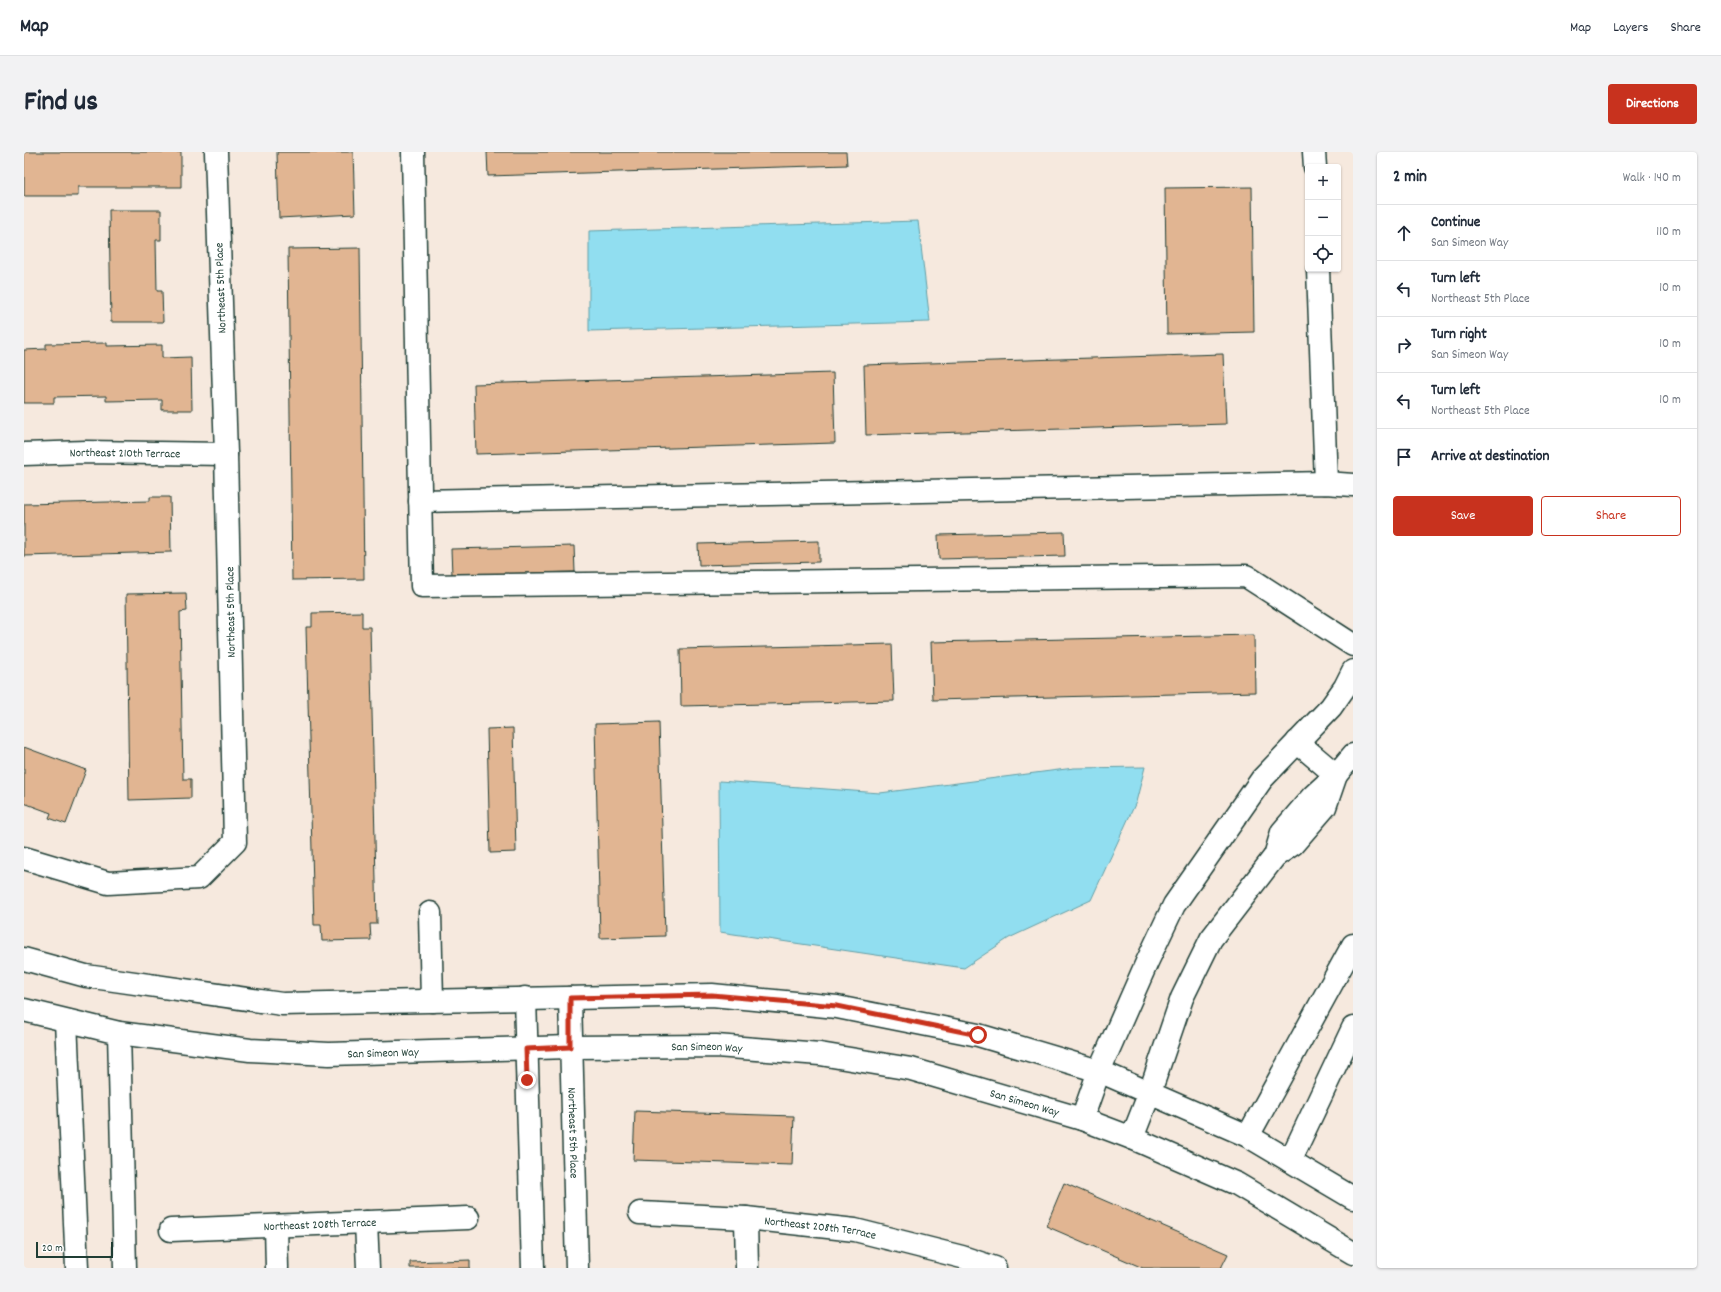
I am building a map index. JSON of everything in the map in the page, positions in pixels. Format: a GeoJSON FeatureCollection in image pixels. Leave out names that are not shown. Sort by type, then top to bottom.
{"type":"FeatureCollection","features":[{"type":"Feature","properties":{"kind":"street","name":"Northeast 5th Place"},"geometry":{"type":"LineString","coordinates":[[24,858],[108,883],[199,878],[235,842],[226,454],[216,152]]}},
{"type":"Feature","properties":{"kind":"street"},"geometry":{"type":"LineString","coordinates":[[413,152],[422,586],[1246,576],[1353,645]]}},
{"type":"Feature","properties":{"kind":"street"},"geometry":{"type":"LineString","coordinates":[[1314,152],[1315,164]]}},
{"type":"Feature","properties":{"kind":"street"},"geometry":{"type":"LineString","coordinates":[[1318,272],[1326,483]]}},
{"type":"Feature","properties":{"kind":"street","name":"Northeast 210th Terrace"},"geometry":{"type":"LineString","coordinates":[[24,454],[86,452],[226,454]]}},
{"type":"Feature","properties":{"kind":"street"},"geometry":{"type":"LineString","coordinates":[[420,501],[1326,483],[1353,485]]}},
{"type":"Feature","properties":{"kind":"street"},"geometry":{"type":"LineString","coordinates":[[1082,1119],[1099,1071],[1174,905],[1262,779],[1331,707],[1345,687],[1353,671]]}},
{"type":"Feature","properties":{"kind":"street"},"geometry":{"type":"LineString","coordinates":[[1297,742],[1336,775]]}},
{"type":"Feature","properties":{"kind":"street"},"geometry":{"type":"LineString","coordinates":[[1132,1138],[1150,1092],[1182,998],[1211,939],[1275,856],[1282,832],[1313,796],[1336,775],[1353,754]]}},
{"type":"Feature","properties":{"kind":"street"},"geometry":{"type":"LineString","coordinates":[[430,913],[432,1001]]}},
{"type":"Feature","properties":{"kind":"street"},"geometry":{"type":"LineString","coordinates":[[1248,1136],[1352,949]]}},
{"type":"Feature","properties":{"kind":"street"},"geometry":{"type":"LineString","coordinates":[[24,959],[86,976],[282,1004],[712,995],[837,1006],[978,1035],[1099,1071],[1248,1136],[1353,1198]]}},
{"type":"Feature","properties":{"kind":"street"},"geometry":{"type":"LineString","coordinates":[[525,998],[533,1268]]}},
{"type":"Feature","properties":{"kind":"street","name":"Northeast 5th Place"},"geometry":{"type":"LineString","coordinates":[[570,998],[570,1047],[577,1268]]}},
{"type":"Feature","properties":{"kind":"street","name":"San Simeon Way"},"geometry":{"type":"LineString","coordinates":[[24,1010],[119,1033],[250,1050],[329,1054],[570,1047],[716,1046],[820,1054],[911,1069],[1082,1119],[1132,1138],[1237,1184],[1353,1253]]}},
{"type":"Feature","properties":{"kind":"street"},"geometry":{"type":"LineString","coordinates":[[66,1021],[77,1268]]}},
{"type":"Feature","properties":{"kind":"street"},"geometry":{"type":"LineString","coordinates":[[1290,1161],[1353,1028]]}},
{"type":"Feature","properties":{"kind":"street"},"geometry":{"type":"LineString","coordinates":[[119,1033],[125,1268]]}},
{"type":"Feature","properties":{"kind":"street","name":"Northeast 208th Terrace"},"geometry":{"type":"LineString","coordinates":[[640,1213],[746,1218],[855,1230],[962,1257],[995,1268]]}},
{"type":"Feature","properties":{"kind":"street","name":"Northeast 208th Terrace"},"geometry":{"type":"LineString","coordinates":[[171,1230],[468,1218]]}},
{"type":"Feature","properties":{"kind":"street"},"geometry":{"type":"LineString","coordinates":[[746,1218],[747,1268]]}},
{"type":"Feature","properties":{"kind":"street"},"geometry":{"type":"LineString","coordinates":[[366,1222],[368,1268]]}},
{"type":"Feature","properties":{"kind":"street"},"geometry":{"type":"LineString","coordinates":[[276,1226],[277,1268]]}},
{"type":"Feature","properties":{"kind":"water"},"geometry":{"type":"Polygon","coordinates":[[[918,221],[930,322],[589,331],[589,231],[918,221]]]}},
{"type":"Feature","properties":{"kind":"water"},"geometry":{"type":"Polygon","coordinates":[[[1145,767],[1136,802],[1091,900],[1009,938],[964,968],[720,932],[719,781],[880,793],[1074,768],[1145,767]]]}},
{"type":"Feature","properties":{"kind":"building"},"geometry":{"type":"Polygon","coordinates":[[[24,152],[181,152],[181,187],[78,187],[78,196],[24,196],[24,152]]]}},
{"type":"Feature","properties":{"kind":"building"},"geometry":{"type":"Polygon","coordinates":[[[277,152],[353,152],[355,214],[279,218],[277,152]]]}},
{"type":"Feature","properties":{"kind":"building"},"geometry":{"type":"Polygon","coordinates":[[[487,152],[846,152],[847,165],[488,176],[487,152]]]}},
{"type":"Feature","properties":{"kind":"building"},"geometry":{"type":"Polygon","coordinates":[[[1252,187],[1254,332],[1167,334],[1165,188],[1252,187]]]}},
{"type":"Feature","properties":{"kind":"building"},"geometry":{"type":"Polygon","coordinates":[[[109,210],[161,210],[161,240],[156,240],[157,291],[162,291],[163,322],[111,322],[109,210]]]}},
{"type":"Feature","properties":{"kind":"building"},"geometry":{"type":"Polygon","coordinates":[[[360,248],[364,579],[292,580],[288,249],[360,248]]]}},
{"type":"Feature","properties":{"kind":"building"},"geometry":{"type":"Polygon","coordinates":[[[107,343],[107,346],[162,345],[162,358],[191,357],[192,410],[162,410],[162,400],[106,401],[106,396],[54,397],[54,403],[24,403],[24,350],[46,349],[46,344],[107,343]]]}},
{"type":"Feature","properties":{"kind":"building"},"geometry":{"type":"Polygon","coordinates":[[[1223,354],[1226,424],[866,435],[864,365],[1223,354]]]}},
{"type":"Feature","properties":{"kind":"building"},"geometry":{"type":"Polygon","coordinates":[[[833,373],[835,443],[476,454],[474,384],[833,373]]]}},
{"type":"Feature","properties":{"kind":"building"},"geometry":{"type":"Polygon","coordinates":[[[150,497],[170,497],[171,552],[24,556],[24,504],[150,501],[150,497]]]}},
{"type":"Feature","properties":{"kind":"building"},"geometry":{"type":"Polygon","coordinates":[[[1064,532],[1065,556],[939,559],[938,535],[1064,532]]]}},
{"type":"Feature","properties":{"kind":"building"},"geometry":{"type":"Polygon","coordinates":[[[819,541],[819,562],[699,565],[698,544],[819,541]]]}},
{"type":"Feature","properties":{"kind":"building"},"geometry":{"type":"Polygon","coordinates":[[[574,546],[575,572],[452,575],[451,549],[574,546]]]}},
{"type":"Feature","properties":{"kind":"building"},"geometry":{"type":"Polygon","coordinates":[[[186,593],[187,611],[180,612],[183,779],[191,779],[191,798],[129,800],[126,594],[186,593]]]}},
{"type":"Feature","properties":{"kind":"building"},"geometry":{"type":"Polygon","coordinates":[[[362,612],[362,627],[370,627],[377,924],[370,924],[371,940],[322,941],[321,925],[314,925],[306,627],[312,627],[312,613],[362,612]]]}},
{"type":"Feature","properties":{"kind":"building"},"geometry":{"type":"Polygon","coordinates":[[[1254,635],[1255,692],[933,700],[931,642],[1254,635]]]}},
{"type":"Feature","properties":{"kind":"building"},"geometry":{"type":"Polygon","coordinates":[[[892,644],[894,701],[681,706],[680,649],[892,644]]]}},
{"type":"Feature","properties":{"kind":"building"},"geometry":{"type":"Polygon","coordinates":[[[659,722],[665,936],[600,938],[595,724],[659,722]]]}},
{"type":"Feature","properties":{"kind":"building"},"geometry":{"type":"Polygon","coordinates":[[[513,728],[516,852],[490,853],[487,729],[513,728]]]}},
{"type":"Feature","properties":{"kind":"building"},"geometry":{"type":"Polygon","coordinates":[[[24,747],[86,770],[66,824],[49,818],[51,813],[24,803],[24,747]]]}},
{"type":"Feature","properties":{"kind":"building"},"geometry":{"type":"Polygon","coordinates":[[[635,1111],[794,1116],[792,1165],[633,1160],[635,1111]]]}},
{"type":"Feature","properties":{"kind":"building"},"geometry":{"type":"Polygon","coordinates":[[[1064,1183],[1228,1254],[1221,1268],[1143,1268],[1046,1226],[1064,1183]]]}},
{"type":"Feature","properties":{"kind":"building"},"geometry":{"type":"Polygon","coordinates":[[[470,1260],[470,1268],[410,1268],[410,1262],[470,1260]]]}},
{"type":"Feature","properties":{"kind":"route"},"geometry":{"type":"LineString","coordinates":[[527,1080],[526,1049],[570,1047],[570,998],[712,995],[837,1006],[978,1035]]}}]}
